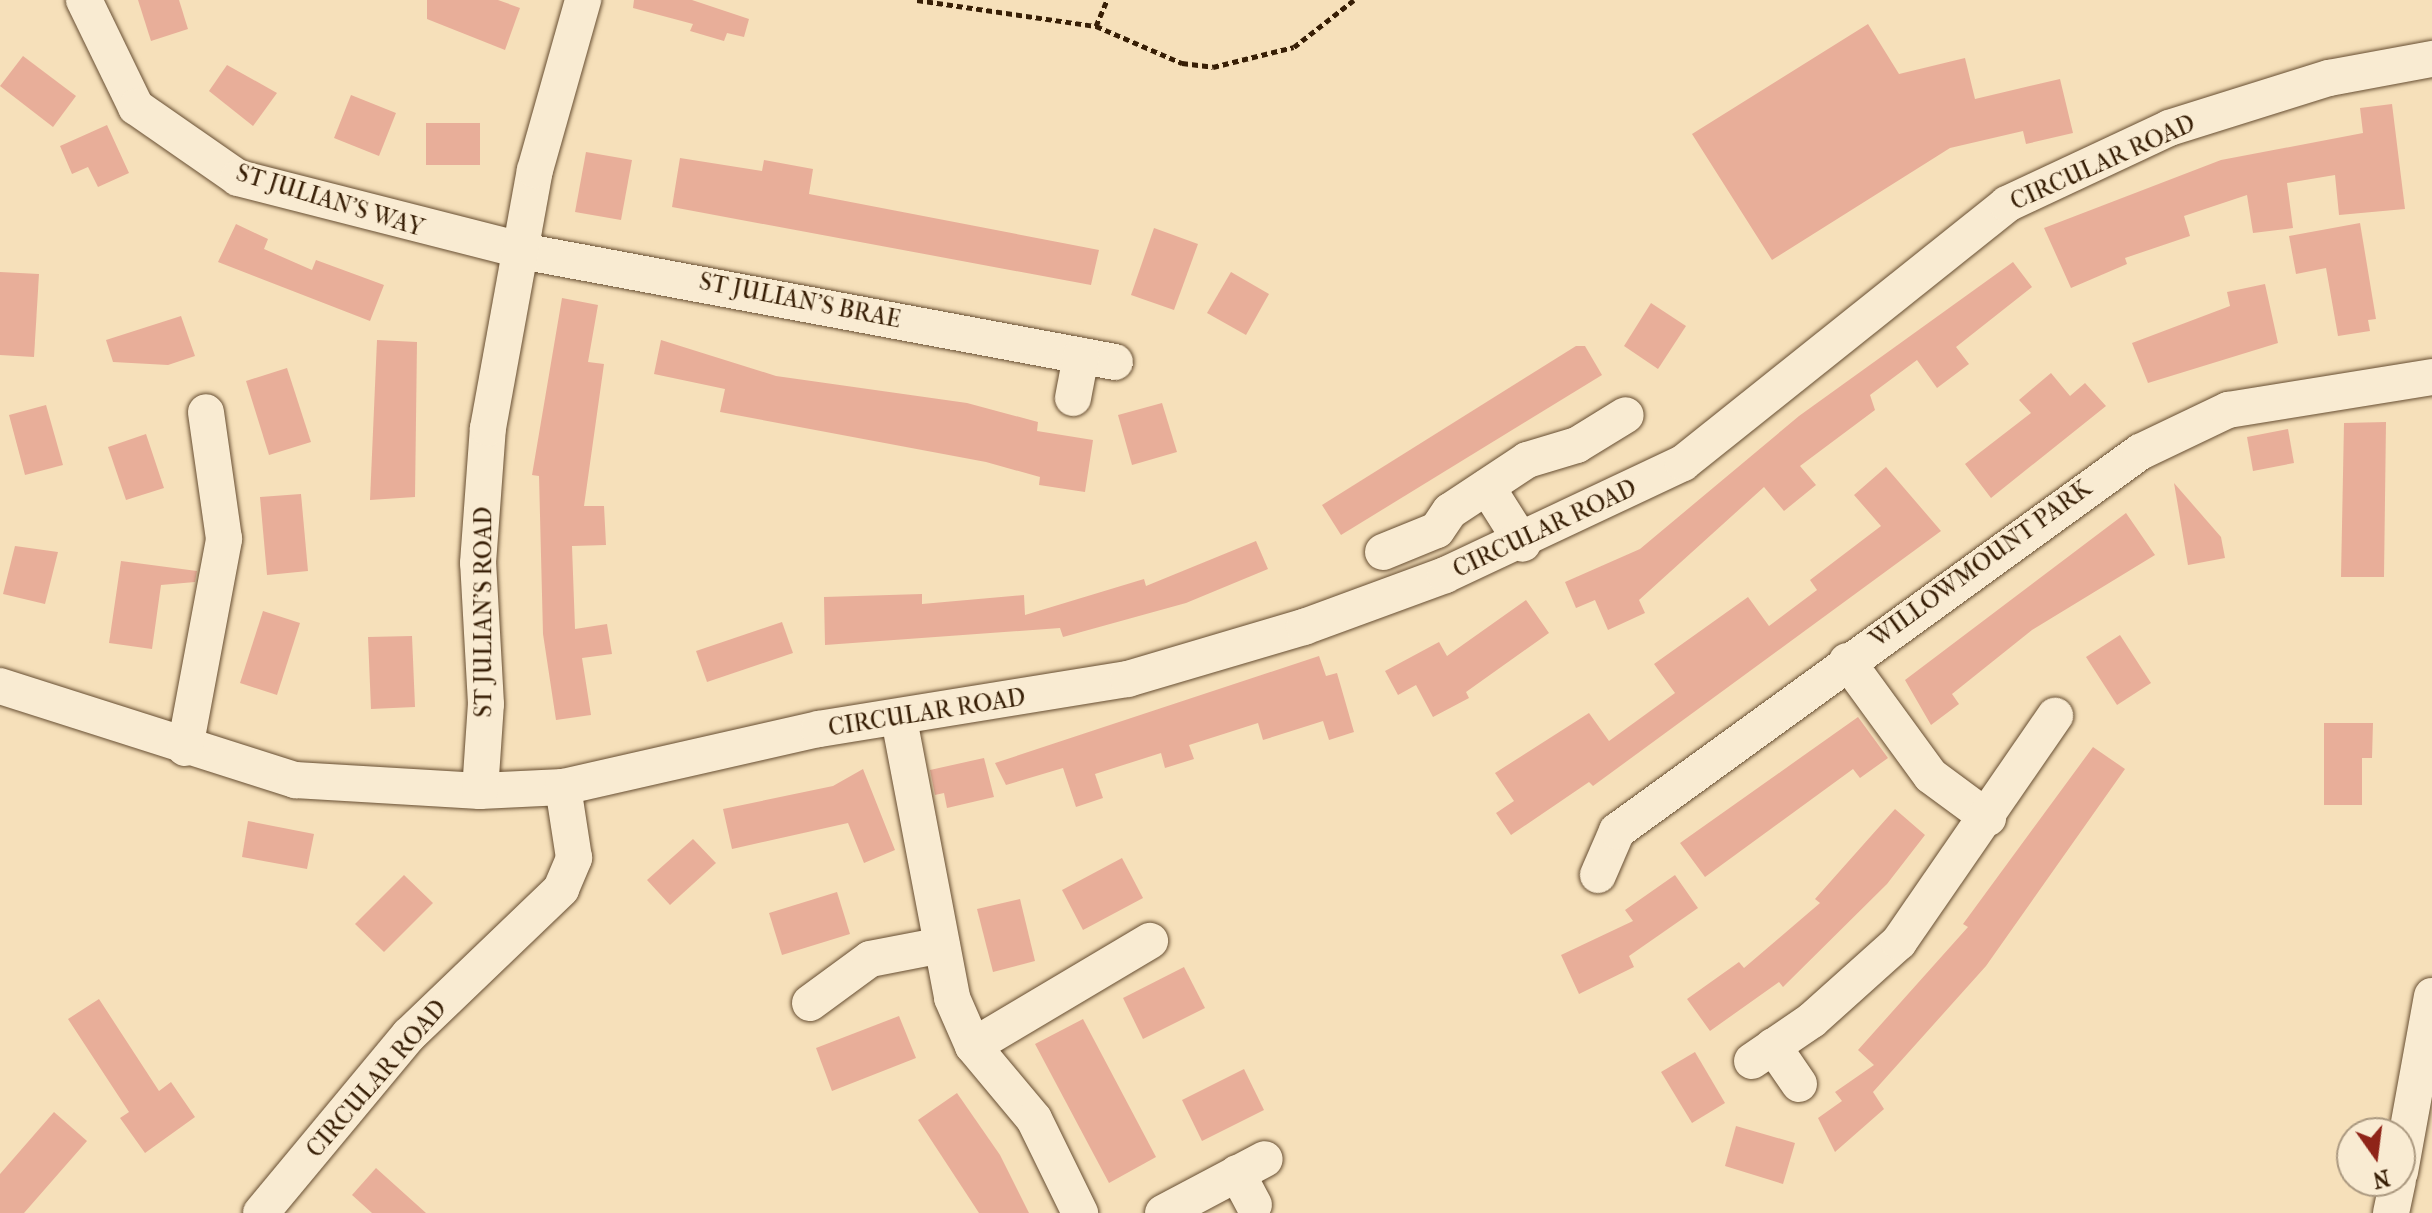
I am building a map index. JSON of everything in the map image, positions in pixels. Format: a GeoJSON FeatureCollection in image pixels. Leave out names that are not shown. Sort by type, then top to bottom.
{"type":"FeatureCollection","features":[{"type":"Feature","properties":{"kind":"street","name":"ST JULIAN'S WAY"},"geometry":{"type":"LineString","coordinates":[[84,0],[136,107],[238,178],[517,250]]}},
{"type":"Feature","properties":{"kind":"street","name":"ST JULIAN'S ROAD"},"geometry":{"type":"LineString","coordinates":[[480,791],[486,704],[478,563],[486,443],[517,250],[583,0]]}},
{"type":"Feature","properties":{"kind":"street","name":"CIRCULAR ROAD"},"geometry":{"type":"LineString","coordinates":[[480,791],[563,787],[819,729],[899,719],[1128,679],[1304,627],[1523,544],[1683,463],[2007,204],[2169,128],[2329,78],[2432,59]]}},
{"type":"Feature","properties":{"kind":"street","name":"ST JULIAN'S BRAE"},"geometry":{"type":"LineString","coordinates":[[517,250],[1098,359],[1073,398]]}},
{"type":"Feature","properties":{"kind":"street","name":"WILLOWMOUNT PARK"},"geometry":{"type":"LineString","coordinates":[[1598,875],[1617,831],[1847,661],[2140,452],[2228,410],[2432,377]]}},
{"type":"Feature","properties":{"kind":"street"},"geometry":{"type":"LineString","coordinates":[[185,748],[224,539],[206,412]]}},
{"type":"Feature","properties":{"kind":"street"},"geometry":{"type":"LineString","coordinates":[[1383,552],[1437,530],[1450,511],[1487,487],[1626,415]]}},
{"type":"Feature","properties":{"kind":"street"},"geometry":{"type":"LineString","coordinates":[[1487,487],[1523,544]]}},
{"type":"Feature","properties":{"kind":"street"},"geometry":{"type":"LineString","coordinates":[[1847,661],[1931,776],[1988,818]]}},
{"type":"Feature","properties":{"kind":"street"},"geometry":{"type":"LineString","coordinates":[[0,686],[185,748],[295,780],[480,791]]}},
{"type":"Feature","properties":{"kind":"street"},"geometry":{"type":"LineString","coordinates":[[1799,1084],[1762,1054],[1899,942],[1988,818],[2055,716]]}},
{"type":"Feature","properties":{"kind":"street"},"geometry":{"type":"LineString","coordinates":[[899,719],[952,998],[973,1046],[1034,1119],[1080,1213]]}},
{"type":"Feature","properties":{"kind":"street","name":"CIRCULAR ROAD"},"geometry":{"type":"LineString","coordinates":[[261,1213],[409,1035],[561,889],[574,858],[563,787]]}},
{"type":"Feature","properties":{"kind":"street"},"geometry":{"type":"LineString","coordinates":[[973,1046],[1150,941]]}},
{"type":"Feature","properties":{"kind":"street"},"geometry":{"type":"LineString","coordinates":[[810,1003],[870,959],[942,945]]}},
{"type":"Feature","properties":{"kind":"street"},"geometry":{"type":"LineString","coordinates":[[2410,1117],[2432,996]]}},
{"type":"Feature","properties":{"kind":"street"},"geometry":{"type":"LineString","coordinates":[[1163,1213],[1251,1166],[1254,1205]]}},
{"type":"Feature","properties":{"kind":"path"},"geometry":{"type":"LineString","coordinates":[[917,0],[1096,26],[1182,63],[1213,67],[1294,47],[1354,0]]}},
{"type":"Feature","properties":{"kind":"path"},"geometry":{"type":"LineString","coordinates":[[1096,26],[1107,0]]}},
{"type":"Feature","properties":{"kind":"building"},"geometry":{"type":"Polygon","coordinates":[[[138,0],[179,0],[188,29],[151,41],[138,0]]]}},
{"type":"Feature","properties":{"kind":"building"},"geometry":{"type":"Polygon","coordinates":[[[427,0],[498,0],[520,8],[505,50],[427,19],[427,0]]]}},
{"type":"Feature","properties":{"kind":"building"},"geometry":{"type":"Polygon","coordinates":[[[634,0],[692,0],[749,19],[744,37],[727,33],[724,41],[690,31],[693,24],[633,8],[634,0]]]}},
{"type":"Feature","properties":{"kind":"building"},"geometry":{"type":"Polygon","coordinates":[[[1868,24],[1899,74],[1965,58],[1975,99],[2060,79],[2073,133],[2026,144],[2023,131],[1950,148],[1772,260],[1692,134],[1868,24]]]}},
{"type":"Feature","properties":{"kind":"building"},"geometry":{"type":"Polygon","coordinates":[[[23,56],[76,96],[53,127],[0,86],[23,56]]]}},
{"type":"Feature","properties":{"kind":"building"},"geometry":{"type":"Polygon","coordinates":[[[227,65],[277,93],[253,126],[209,91],[227,65]]]}},
{"type":"Feature","properties":{"kind":"building"},"geometry":{"type":"Polygon","coordinates":[[[351,95],[396,113],[379,156],[334,138],[351,95]]]}},
{"type":"Feature","properties":{"kind":"building"},"geometry":{"type":"Polygon","coordinates":[[[2392,104],[2405,209],[2339,215],[2335,175],[2287,183],[2293,228],[2253,233],[2247,195],[2184,216],[2190,236],[2125,258],[2127,264],[2071,288],[2044,228],[2221,160],[2363,133],[2360,108],[2392,104]]]}},
{"type":"Feature","properties":{"kind":"building"},"geometry":{"type":"Polygon","coordinates":[[[426,123],[480,123],[480,165],[426,165],[426,123]]]}},
{"type":"Feature","properties":{"kind":"building"},"geometry":{"type":"Polygon","coordinates":[[[107,125],[129,173],[98,187],[88,167],[72,174],[60,146],[107,125]]]}},
{"type":"Feature","properties":{"kind":"building"},"geometry":{"type":"Polygon","coordinates":[[[586,152],[632,160],[621,220],[575,212],[586,152]]]}},
{"type":"Feature","properties":{"kind":"building"},"geometry":{"type":"Polygon","coordinates":[[[680,158],[762,171],[764,160],[813,169],[809,194],[1099,250],[1091,285],[672,207],[680,158]]]}},
{"type":"Feature","properties":{"kind":"building"},"geometry":{"type":"Polygon","coordinates":[[[2360,223],[2376,319],[2368,320],[2370,331],[2338,336],[2326,268],[2296,274],[2289,236],[2360,223]]]}},
{"type":"Feature","properties":{"kind":"building"},"geometry":{"type":"Polygon","coordinates":[[[236,224],[268,239],[264,249],[312,270],[316,260],[384,285],[370,321],[218,262],[236,224]]]}},
{"type":"Feature","properties":{"kind":"building"},"geometry":{"type":"Polygon","coordinates":[[[1154,228],[1198,244],[1174,310],[1131,295],[1154,228]]]}},
{"type":"Feature","properties":{"kind":"building"},"geometry":{"type":"Polygon","coordinates":[[[2013,262],[2032,287],[1956,347],[1969,364],[1937,388],[1917,360],[1870,395],[1875,410],[1800,466],[1816,485],[1784,511],[1764,487],[1639,600],[1645,613],[1608,630],[1595,600],[1576,608],[1565,582],[1640,549],[1799,416],[2013,262]]]}},
{"type":"Feature","properties":{"kind":"building"},"geometry":{"type":"Polygon","coordinates":[[[0,272],[39,274],[34,357],[0,355],[0,272]]]}},
{"type":"Feature","properties":{"kind":"building"},"geometry":{"type":"Polygon","coordinates":[[[1231,272],[1269,294],[1246,335],[1207,313],[1231,272]]]}},
{"type":"Feature","properties":{"kind":"building"},"geometry":{"type":"Polygon","coordinates":[[[2265,284],[2278,343],[2148,383],[2132,343],[2230,306],[2227,292],[2265,284]]]}},
{"type":"Feature","properties":{"kind":"building"},"geometry":{"type":"Polygon","coordinates":[[[562,298],[598,305],[588,362],[604,364],[584,506],[604,506],[606,545],[572,546],[575,629],[607,624],[612,654],[582,658],[591,715],[556,720],[543,634],[539,476],[532,475],[562,298]]]}},
{"type":"Feature","properties":{"kind":"building"},"geometry":{"type":"Polygon","coordinates":[[[1651,303],[1686,326],[1658,369],[1624,346],[1651,303]]]}},
{"type":"Feature","properties":{"kind":"building"},"geometry":{"type":"Polygon","coordinates":[[[181,316],[195,356],[168,365],[113,362],[106,340],[181,316]]]}},
{"type":"Feature","properties":{"kind":"building"},"geometry":{"type":"Polygon","coordinates":[[[377,340],[417,342],[415,497],[370,500],[377,340]]]}},
{"type":"Feature","properties":{"kind":"building"},"geometry":{"type":"Polygon","coordinates":[[[661,340],[776,376],[967,403],[1038,422],[1037,431],[1093,440],[1085,492],[1039,485],[1040,477],[986,462],[720,412],[725,389],[654,374],[661,340]]]}},
{"type":"Feature","properties":{"kind":"building"},"geometry":{"type":"Polygon","coordinates":[[[1576,346],[1585,346],[1602,375],[1341,535],[1322,505],[1576,346]]]}},
{"type":"Feature","properties":{"kind":"building"},"geometry":{"type":"Polygon","coordinates":[[[287,368],[311,442],[269,455],[246,381],[287,368]]]}},
{"type":"Feature","properties":{"kind":"building"},"geometry":{"type":"Polygon","coordinates":[[[2051,373],[2070,396],[2085,383],[2106,406],[1991,498],[1965,464],[2031,413],[2019,400],[2051,373]]]}},
{"type":"Feature","properties":{"kind":"building"},"geometry":{"type":"Polygon","coordinates":[[[1162,403],[1177,452],[1132,465],[1118,415],[1162,403]]]}},
{"type":"Feature","properties":{"kind":"building"},"geometry":{"type":"Polygon","coordinates":[[[46,405],[63,465],[25,475],[9,415],[46,405]]]}},
{"type":"Feature","properties":{"kind":"building"},"geometry":{"type":"Polygon","coordinates":[[[2386,422],[2384,577],[2341,577],[2344,423],[2386,422]]]}},
{"type":"Feature","properties":{"kind":"building"},"geometry":{"type":"Polygon","coordinates":[[[2288,429],[2294,463],[2253,471],[2247,437],[2288,429]]]}},
{"type":"Feature","properties":{"kind":"building"},"geometry":{"type":"Polygon","coordinates":[[[146,434],[164,488],[126,500],[108,447],[146,434]]]}},
{"type":"Feature","properties":{"kind":"building"},"geometry":{"type":"Polygon","coordinates":[[[1886,467],[1941,531],[1593,786],[1589,782],[1511,835],[1496,813],[1514,801],[1495,773],[1589,713],[1609,741],[1675,693],[1654,664],[1748,597],[1769,626],[1817,590],[1810,580],[1881,526],[1854,495],[1886,467]]]}},
{"type":"Feature","properties":{"kind":"building"},"geometry":{"type":"Polygon","coordinates":[[[2174,483],[2221,537],[2225,558],[2188,565],[2174,483]]]}},
{"type":"Feature","properties":{"kind":"building"},"geometry":{"type":"Polygon","coordinates":[[[301,494],[308,571],[267,575],[260,497],[301,494]]]}},
{"type":"Feature","properties":{"kind":"building"},"geometry":{"type":"Polygon","coordinates":[[[2126,513],[2155,555],[2032,630],[1952,694],[1959,704],[1931,725],[1905,680],[2126,513]]]}},
{"type":"Feature","properties":{"kind":"building"},"geometry":{"type":"Polygon","coordinates":[[[1256,541],[1268,569],[1186,603],[1063,637],[1060,628],[825,645],[824,597],[922,594],[922,604],[1024,595],[1025,615],[1144,579],[1146,586],[1256,541]]]}},
{"type":"Feature","properties":{"kind":"building"},"geometry":{"type":"Polygon","coordinates":[[[15,546],[58,552],[45,604],[3,594],[15,546]]]}},
{"type":"Feature","properties":{"kind":"building"},"geometry":{"type":"Polygon","coordinates":[[[121,561],[197,571],[195,582],[161,585],[152,649],[109,643],[121,561]]]}},
{"type":"Feature","properties":{"kind":"building"},"geometry":{"type":"Polygon","coordinates":[[[1526,600],[1549,633],[1466,692],[1469,698],[1433,717],[1416,685],[1398,695],[1385,671],[1439,642],[1447,656],[1526,600]]]}},
{"type":"Feature","properties":{"kind":"building"},"geometry":{"type":"Polygon","coordinates":[[[263,611],[300,623],[277,695],[240,683],[263,611]]]}},
{"type":"Feature","properties":{"kind":"building"},"geometry":{"type":"Polygon","coordinates":[[[782,622],[793,653],[707,682],[696,651],[782,622]]]}},
{"type":"Feature","properties":{"kind":"building"},"geometry":{"type":"Polygon","coordinates":[[[2120,635],[2151,683],[2117,705],[2086,657],[2120,635]]]}},
{"type":"Feature","properties":{"kind":"building"},"geometry":{"type":"Polygon","coordinates":[[[412,636],[415,707],[371,709],[368,637],[412,636]]]}},
{"type":"Feature","properties":{"kind":"building"},"geometry":{"type":"Polygon","coordinates":[[[1319,656],[1326,676],[1337,673],[1354,732],[1329,740],[1323,721],[1263,740],[1258,723],[1189,745],[1194,759],[1165,768],[1161,753],[1095,774],[1103,798],[1076,807],[1063,768],[1006,785],[995,763],[1319,656]]]}},
{"type":"Feature","properties":{"kind":"building"},"geometry":{"type":"Polygon","coordinates":[[[1858,717],[1888,758],[1860,778],[1853,769],[1705,877],[1680,843],[1858,717]]]}},
{"type":"Feature","properties":{"kind":"building"},"geometry":{"type":"Polygon","coordinates":[[[2324,723],[2373,723],[2372,758],[2362,758],[2362,805],[2324,805],[2324,723]]]}},
{"type":"Feature","properties":{"kind":"building"},"geometry":{"type":"Polygon","coordinates":[[[2093,747],[2125,769],[1986,966],[1873,1092],[1884,1109],[1835,1152],[1818,1118],[1842,1101],[1835,1092],[1874,1065],[1858,1050],[1968,927],[1963,924],[2093,747]]]}},
{"type":"Feature","properties":{"kind":"building"},"geometry":{"type":"Polygon","coordinates":[[[984,758],[994,797],[947,808],[944,793],[935,795],[930,770],[984,758]]]}},
{"type":"Feature","properties":{"kind":"building"},"geometry":{"type":"Polygon","coordinates":[[[863,769],[895,850],[864,863],[848,823],[732,849],[723,809],[833,786],[863,769]]]}},
{"type":"Feature","properties":{"kind":"building"},"geometry":{"type":"Polygon","coordinates":[[[1895,809],[1925,835],[1887,884],[1783,987],[1779,982],[1710,1031],[1687,999],[1739,962],[1744,968],[1820,903],[1815,899],[1895,809]]]}},
{"type":"Feature","properties":{"kind":"building"},"geometry":{"type":"Polygon","coordinates":[[[248,821],[314,834],[307,869],[242,857],[248,821]]]}},
{"type":"Feature","properties":{"kind":"building"},"geometry":{"type":"Polygon","coordinates":[[[693,839],[716,863],[670,905],[647,880],[693,839]]]}},
{"type":"Feature","properties":{"kind":"building"},"geometry":{"type":"Polygon","coordinates":[[[1122,858],[1143,898],[1083,930],[1062,890],[1122,858]]]}},
{"type":"Feature","properties":{"kind":"building"},"geometry":{"type":"Polygon","coordinates":[[[404,875],[433,903],[384,952],[355,924],[404,875]]]}},
{"type":"Feature","properties":{"kind":"building"},"geometry":{"type":"Polygon","coordinates":[[[1675,875],[1698,908],[1629,956],[1634,967],[1579,994],[1561,955],[1633,921],[1625,910],[1675,875]]]}},
{"type":"Feature","properties":{"kind":"building"},"geometry":{"type":"Polygon","coordinates":[[[837,892],[850,934],[782,955],[769,913],[837,892]]]}},
{"type":"Feature","properties":{"kind":"building"},"geometry":{"type":"Polygon","coordinates":[[[1020,899],[1035,961],[993,972],[977,909],[1020,899]]]}},
{"type":"Feature","properties":{"kind":"building"},"geometry":{"type":"Polygon","coordinates":[[[1184,967],[1205,1008],[1143,1039],[1123,998],[1184,967]]]}},
{"type":"Feature","properties":{"kind":"building"},"geometry":{"type":"Polygon","coordinates":[[[99,999],[159,1091],[171,1082],[195,1117],[145,1153],[120,1118],[129,1112],[68,1019],[99,999]]]}},
{"type":"Feature","properties":{"kind":"building"},"geometry":{"type":"Polygon","coordinates":[[[899,1016],[916,1058],[832,1091],[816,1048],[899,1016]]]}},
{"type":"Feature","properties":{"kind":"building"},"geometry":{"type":"Polygon","coordinates":[[[1083,1019],[1156,1157],[1109,1183],[1035,1044],[1083,1019]]]}},
{"type":"Feature","properties":{"kind":"building"},"geometry":{"type":"Polygon","coordinates":[[[1695,1052],[1725,1103],[1692,1123],[1661,1072],[1695,1052]]]}},
{"type":"Feature","properties":{"kind":"building"},"geometry":{"type":"Polygon","coordinates":[[[1244,1069],[1264,1110],[1202,1141],[1182,1100],[1244,1069]]]}},
{"type":"Feature","properties":{"kind":"building"},"geometry":{"type":"Polygon","coordinates":[[[957,1093],[1000,1155],[1029,1213],[979,1213],[918,1120],[957,1093]]]}},
{"type":"Feature","properties":{"kind":"building"},"geometry":{"type":"Polygon","coordinates":[[[54,1112],[87,1141],[24,1213],[0,1213],[0,1174],[54,1112]]]}},
{"type":"Feature","properties":{"kind":"building"},"geometry":{"type":"Polygon","coordinates":[[[1736,1126],[1795,1143],[1783,1184],[1725,1166],[1736,1126]]]}},
{"type":"Feature","properties":{"kind":"building"},"geometry":{"type":"Polygon","coordinates":[[[376,1168],[426,1213],[372,1213],[352,1195],[376,1168]]]}}]}
